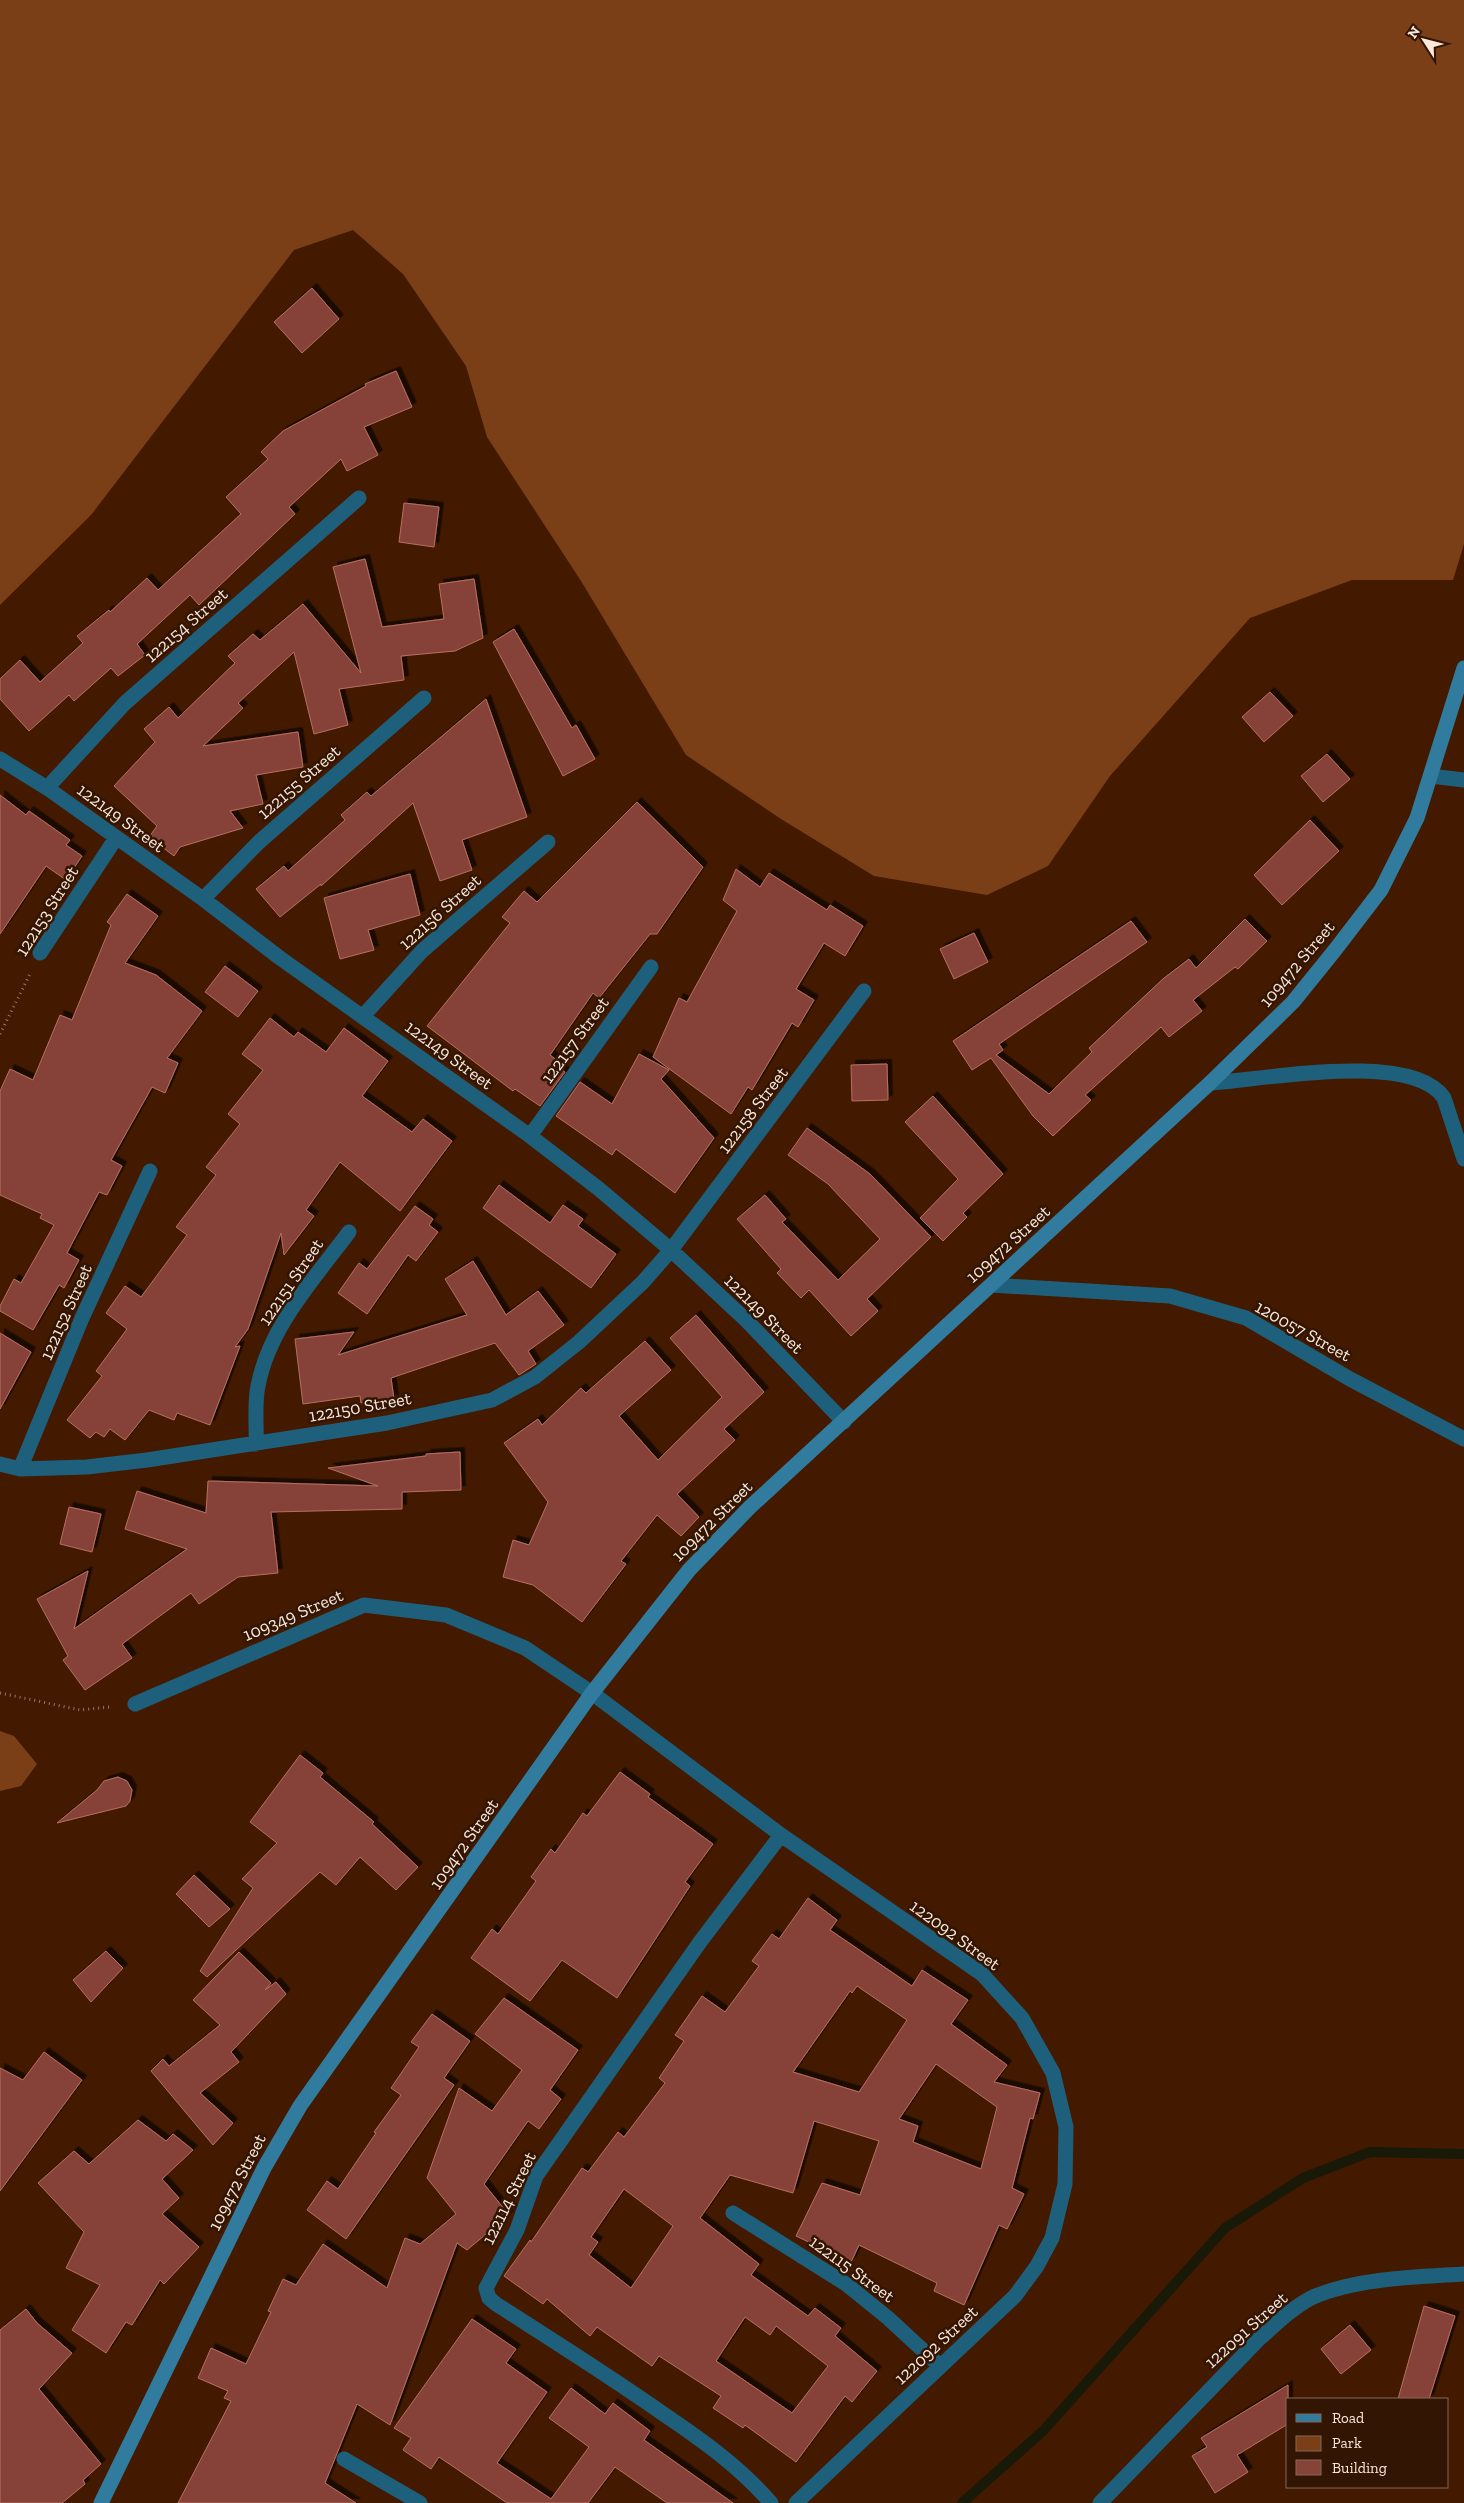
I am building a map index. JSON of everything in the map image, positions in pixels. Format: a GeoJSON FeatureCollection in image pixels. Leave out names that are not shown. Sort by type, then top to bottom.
{"type":"FeatureCollection","features":[{"type":"Feature","properties":{"kind":"street","name":"122154 Street"},"geometry":{"type":"LineString","coordinates":[[46,788],[125,704],[359,498]]}},
{"type":"Feature","properties":{"kind":"street","name":"109472 Street"},"geometry":{"type":"LineString","coordinates":[[101,2503],[264,2168],[300,2106],[592,1693],[689,1570],[750,1507],[1210,1083],[1293,1002],[1381,890],[1417,818],[1464,668]]}},
{"type":"Feature","properties":{"kind":"street","name":"122155 Street"},"geometry":{"type":"LineString","coordinates":[[202,899],[259,842],[424,698]]}},
{"type":"Feature","properties":{"kind":"street","name":"122149 Street"},"geometry":{"type":"LineString","coordinates":[[0,758],[46,788],[202,899],[280,958],[530,1136],[599,1189],[671,1250],[746,1320],[844,1422]]}},
{"type":"Feature","properties":{"kind":"street"},"geometry":{"type":"LineString","coordinates":[[1431,776],[1464,780]]}},
{"type":"Feature","properties":{"kind":"street","name":"122153 Street"},"geometry":{"type":"LineString","coordinates":[[40,953],[116,838]]}},
{"type":"Feature","properties":{"kind":"street","name":"122156 Street"},"geometry":{"type":"LineString","coordinates":[[363,1016],[422,951],[548,842]]}},
{"type":"Feature","properties":{"kind":"street","name":"122157 Street"},"geometry":{"type":"LineString","coordinates":[[530,1136],[651,967]]}},
{"type":"Feature","properties":{"kind":"street","name":"122158 Street"},"geometry":{"type":"LineString","coordinates":[[671,1250],[864,990]]}},
{"type":"Feature","properties":{"kind":"street"},"geometry":{"type":"LineString","coordinates":[[1210,1083],[1346,1069],[1389,1073],[1419,1079],[1439,1091],[1459,1128],[1464,1159]]}},
{"type":"Feature","properties":{"kind":"street","name":"122152 Street"},"geometry":{"type":"LineString","coordinates":[[20,1469],[82,1318],[150,1171]]}},
{"type":"Feature","properties":{"kind":"street","name":"122151 Street"},"geometry":{"type":"LineString","coordinates":[[256,1444],[257,1388],[268,1351],[297,1301],[349,1232]]}},
{"type":"Feature","properties":{"kind":"street","name":"122150 Street"},"geometry":{"type":"LineString","coordinates":[[0,1464],[20,1469],[87,1467],[256,1444],[388,1423],[492,1400],[535,1377],[579,1342],[643,1282],[671,1250]]}},
{"type":"Feature","properties":{"kind":"street","name":"120057 Street"},"geometry":{"type":"LineString","coordinates":[[991,1285],[1170,1296],[1246,1318],[1350,1379],[1464,1439]]}},
{"type":"Feature","properties":{"kind":"street","name":"109349 Street"},"geometry":{"type":"LineString","coordinates":[[135,1704],[364,1605],[446,1615],[525,1648],[592,1693]]}},
{"type":"Feature","properties":{"kind":"street","name":"122092 Street"},"geometry":{"type":"LineString","coordinates":[[592,1693],[781,1836],[982,1974],[1022,2018],[1053,2073],[1066,2127],[1065,2184],[1052,2238],[1037,2266],[1015,2296],[796,2503]]}},
{"type":"Feature","properties":{"kind":"street","name":"122114 Street"},"geometry":{"type":"LineString","coordinates":[[771,2503],[752,2481],[704,2442],[626,2388],[496,2304],[489,2298],[486,2288],[517,2230],[533,2182],[541,2168],[700,1942],[781,1836]]}},
{"type":"Feature","properties":{"kind":"street","name":"122115 Street"},"geometry":{"type":"LineString","coordinates":[[733,2213],[846,2284],[888,2318],[940,2366]]}},
{"type":"Feature","properties":{"kind":"street","name":"122091 Street"},"geometry":{"type":"LineString","coordinates":[[1100,2503],[1259,2339],[1281,2320],[1312,2298],[1342,2288],[1400,2278],[1464,2274]]}},
{"type":"Feature","properties":{"kind":"street"},"geometry":{"type":"LineString","coordinates":[[344,2459],[420,2503]]}},
{"type":"Feature","properties":{"kind":"path","name":"122153 Street"},"geometry":{"type":"LineString","coordinates":[[0,1034],[40,953]]}},
{"type":"Feature","properties":{"kind":"path"},"geometry":{"type":"LineString","coordinates":[[0,1693],[80,1710],[135,1704]]}},
{"type":"Feature","properties":{"kind":"green space"},"geometry":{"type":"Polygon","coordinates":[[[0,0],[1464,0],[1464,544],[1453,580],[1352,580],[1250,618],[1110,776],[1048,866],[987,895],[874,876],[781,819],[686,755],[581,581],[487,437],[466,366],[403,274],[353,230],[294,250],[91,515],[0,605],[0,0]]]}},
{"type":"Feature","properties":{"kind":"green space"},"geometry":{"type":"Polygon","coordinates":[[[0,1731],[14,1736],[37,1764],[21,1786],[0,1791],[0,1731]]]}},
{"type":"Feature","properties":{"kind":"building"},"geometry":{"type":"Polygon","coordinates":[[[312,288],[339,319],[302,353],[274,322],[312,288]]]}},
{"type":"Feature","properties":{"kind":"building"},"geometry":{"type":"Polygon","coordinates":[[[396,371],[412,407],[364,427],[378,455],[347,471],[341,459],[289,507],[295,514],[199,605],[190,595],[137,644],[145,655],[118,676],[111,668],[74,701],[69,695],[29,731],[0,699],[0,679],[20,660],[40,682],[83,643],[77,636],[109,610],[110,612],[147,578],[158,590],[241,514],[226,497],[268,459],[261,452],[283,431],[366,386],[365,384],[396,371]]]}},
{"type":"Feature","properties":{"kind":"building"},"geometry":{"type":"Polygon","coordinates":[[[404,503],[439,507],[434,547],[399,542],[404,503]]]}},
{"type":"Feature","properties":{"kind":"building"},"geometry":{"type":"Polygon","coordinates":[[[365,559],[382,627],[444,619],[439,584],[474,579],[483,638],[455,651],[401,656],[404,680],[339,689],[348,725],[314,734],[294,652],[238,703],[243,708],[203,746],[298,732],[303,767],[256,775],[263,804],[230,811],[243,828],[180,847],[174,856],[149,837],[157,826],[114,786],[155,742],[144,729],[169,707],[178,718],[235,663],[228,656],[253,634],[260,640],[303,604],[361,673],[333,567],[365,559]]]}},
{"type":"Feature","properties":{"kind":"building"},"geometry":{"type":"Polygon","coordinates":[[[514,629],[572,728],[576,725],[595,759],[563,776],[493,642],[514,629]]]}},
{"type":"Feature","properties":{"kind":"building"},"geometry":{"type":"Polygon","coordinates":[[[1270,692],[1293,716],[1264,742],[1242,717],[1270,692]]]}},
{"type":"Feature","properties":{"kind":"building"},"geometry":{"type":"Polygon","coordinates":[[[486,699],[527,817],[462,840],[472,870],[440,881],[413,803],[321,886],[321,884],[280,917],[256,889],[284,866],[288,871],[345,820],[341,815],[367,792],[371,796],[486,699]]]}},
{"type":"Feature","properties":{"kind":"building"},"geometry":{"type":"Polygon","coordinates":[[[1327,754],[1350,779],[1323,802],[1301,776],[1327,754]]]}},
{"type":"Feature","properties":{"kind":"building"},"geometry":{"type":"Polygon","coordinates":[[[0,795],[26,815],[29,811],[70,840],[66,845],[82,856],[66,880],[46,866],[0,934],[0,795]]]}},
{"type":"Feature","properties":{"kind":"building"},"geometry":{"type":"Polygon","coordinates":[[[637,802],[703,867],[657,934],[650,934],[599,998],[593,993],[550,1055],[563,1065],[560,1069],[565,1072],[540,1106],[515,1089],[513,1091],[427,1026],[510,923],[502,917],[524,891],[537,902],[637,802]]]}},
{"type":"Feature","properties":{"kind":"building"},"geometry":{"type":"Polygon","coordinates":[[[1310,820],[1339,851],[1282,905],[1254,875],[1310,820]]]}},
{"type":"Feature","properties":{"kind":"building"},"geometry":{"type":"Polygon","coordinates":[[[736,869],[760,887],[769,873],[827,910],[830,905],[863,926],[845,956],[824,943],[796,989],[814,1000],[798,1027],[792,1023],[752,1090],[748,1087],[731,1114],[653,1057],[679,998],[687,1002],[737,911],[723,900],[736,869]]]}},
{"type":"Feature","properties":{"kind":"building"},"geometry":{"type":"Polygon","coordinates":[[[410,874],[420,915],[368,930],[374,950],[340,959],[324,898],[410,874]]]}},
{"type":"Feature","properties":{"kind":"building"},"geometry":{"type":"Polygon","coordinates":[[[127,894],[158,916],[125,963],[156,975],[202,1011],[167,1058],[178,1063],[165,1093],[152,1087],[111,1160],[122,1166],[107,1195],[99,1192],[67,1253],[79,1260],[64,1288],[59,1285],[33,1330],[0,1311],[0,1306],[14,1279],[21,1283],[54,1225],[40,1218],[42,1214],[0,1195],[0,1091],[10,1069],[33,1080],[60,1015],[72,1020],[111,925],[107,922],[127,894]]]}},
{"type":"Feature","properties":{"kind":"building"},"geometry":{"type":"Polygon","coordinates":[[[1245,919],[1267,941],[1238,969],[1235,967],[1193,1000],[1202,1011],[1169,1037],[1161,1027],[1085,1095],[1091,1100],[1053,1136],[1033,1116],[991,1058],[972,1070],[953,1041],[1131,921],[1147,942],[999,1044],[1003,1050],[996,1055],[1049,1094],[1092,1052],[1089,1048],[1164,978],[1189,959],[1196,968],[1245,919]]]}},
{"type":"Feature","properties":{"kind":"building"},"geometry":{"type":"Polygon","coordinates":[[[974,933],[988,962],[954,979],[940,949],[974,933]]]}},
{"type":"Feature","properties":{"kind":"building"},"geometry":{"type":"Polygon","coordinates":[[[225,966],[258,991],[238,1017],[205,992],[225,966]]]}},
{"type":"Feature","properties":{"kind":"building"},"geometry":{"type":"Polygon","coordinates":[[[270,1018],[294,1037],[298,1032],[326,1052],[344,1028],[388,1061],[362,1096],[412,1132],[423,1119],[452,1141],[400,1211],[340,1162],[306,1210],[314,1216],[284,1255],[281,1233],[248,1329],[235,1347],[240,1346],[210,1425],[177,1413],[174,1420],[149,1410],[125,1440],[110,1429],[104,1437],[96,1432],[90,1438],[67,1420],[102,1376],[96,1371],[127,1329],[106,1313],[125,1286],[141,1297],[187,1235],[176,1227],[216,1175],[206,1167],[240,1124],[228,1114],[263,1070],[242,1054],[270,1018]]]}},
{"type":"Feature","properties":{"kind":"building"},"geometry":{"type":"Polygon","coordinates":[[[639,1054],[669,1070],[661,1079],[714,1138],[675,1193],[616,1149],[612,1155],[556,1116],[580,1082],[612,1104],[639,1054]]]}},
{"type":"Feature","properties":{"kind":"building"},"geometry":{"type":"Polygon","coordinates":[[[887,1064],[888,1100],[852,1101],[851,1065],[887,1064]]]}},
{"type":"Feature","properties":{"kind":"building"},"geometry":{"type":"Polygon","coordinates":[[[933,1096],[1003,1174],[963,1213],[967,1217],[943,1241],[920,1218],[958,1179],[905,1122],[933,1096]]]}},
{"type":"Feature","properties":{"kind":"building"},"geometry":{"type":"Polygon","coordinates":[[[807,1128],[870,1174],[931,1237],[867,1299],[878,1311],[851,1336],[809,1290],[801,1298],[777,1273],[781,1269],[737,1219],[765,1195],[786,1219],[782,1222],[838,1280],[880,1239],[828,1184],[788,1155],[807,1128]]]}},
{"type":"Feature","properties":{"kind":"building"},"geometry":{"type":"Polygon","coordinates":[[[499,1185],[550,1223],[563,1205],[583,1219],[578,1226],[616,1254],[591,1288],[483,1208],[499,1185]]]}},
{"type":"Feature","properties":{"kind":"building"},"geometry":{"type":"Polygon","coordinates":[[[415,1206],[433,1219],[429,1225],[438,1232],[416,1261],[408,1255],[367,1314],[338,1293],[359,1263],[367,1269],[415,1206]]]}},
{"type":"Feature","properties":{"kind":"building"},"geometry":{"type":"Polygon","coordinates":[[[473,1261],[506,1315],[538,1291],[564,1325],[528,1351],[536,1364],[519,1375],[495,1343],[391,1378],[394,1399],[361,1403],[360,1396],[303,1404],[295,1339],[354,1332],[338,1355],[467,1315],[445,1279],[473,1261]]]}},
{"type":"Feature","properties":{"kind":"building"},"geometry":{"type":"Polygon","coordinates":[[[696,1315],[764,1392],[724,1429],[735,1440],[677,1494],[699,1517],[681,1536],[657,1515],[621,1561],[626,1564],[582,1622],[533,1585],[503,1577],[513,1540],[529,1545],[548,1502],[504,1443],[538,1419],[542,1425],[581,1388],[586,1393],[645,1341],[671,1370],[619,1416],[658,1460],[722,1397],[670,1338],[696,1315]]]}},
{"type":"Feature","properties":{"kind":"building"},"geometry":{"type":"Polygon","coordinates":[[[0,1333],[31,1352],[0,1409],[0,1333]]]}},
{"type":"Feature","properties":{"kind":"building"},"geometry":{"type":"Polygon","coordinates":[[[460,1452],[461,1490],[402,1492],[402,1509],[271,1512],[278,1573],[238,1577],[199,1604],[191,1593],[122,1644],[132,1658],[85,1690],[63,1660],[68,1656],[37,1599],[88,1571],[74,1629],[187,1549],[125,1529],[137,1491],[206,1513],[208,1481],[378,1486],[328,1468],[426,1456],[426,1454],[460,1452]]]}},
{"type":"Feature","properties":{"kind":"building"},"geometry":{"type":"Polygon","coordinates":[[[69,1507],[101,1514],[92,1552],[60,1544],[69,1507]]]}},
{"type":"Feature","properties":{"kind":"building"},"geometry":{"type":"Polygon","coordinates":[[[300,1755],[323,1773],[320,1777],[374,1822],[372,1824],[418,1867],[396,1890],[360,1857],[336,1885],[320,1872],[207,1977],[200,1971],[253,1888],[242,1879],[277,1843],[250,1822],[300,1755]]]}},
{"type":"Feature","properties":{"kind":"building"},"geometry":{"type":"Polygon","coordinates":[[[620,1772],[650,1794],[648,1797],[713,1844],[685,1882],[690,1886],[617,1998],[562,1960],[530,2001],[471,1958],[492,1929],[498,1934],[536,1881],[531,1877],[551,1849],[555,1853],[583,1813],[587,1816],[620,1772]]]}},
{"type":"Feature","properties":{"kind":"building"},"geometry":{"type":"Polygon","coordinates":[[[118,1777],[127,1781],[132,1790],[130,1801],[126,1806],[57,1823],[97,1790],[104,1781],[118,1777]]]}},
{"type":"Feature","properties":{"kind":"building"},"geometry":{"type":"Polygon","coordinates":[[[194,1875],[230,1909],[209,1927],[176,1894],[194,1875]]]}},
{"type":"Feature","properties":{"kind":"building"},"geometry":{"type":"Polygon","coordinates":[[[808,1898],[837,1920],[830,1930],[912,1986],[922,1970],[968,2000],[951,2024],[1007,2065],[994,2082],[1040,2093],[1033,2119],[1030,2118],[1012,2188],[1024,2194],[1007,2229],[999,2225],[964,2305],[934,2291],[937,2283],[859,2245],[851,2262],[796,2236],[822,2183],[860,2195],[879,2141],[814,2121],[793,2193],[730,2175],[700,2218],[759,2264],[751,2275],[808,2316],[815,2308],[841,2328],[835,2336],[877,2371],[852,2402],[845,2396],[796,2462],[745,2425],[743,2428],[713,2408],[721,2396],[659,2356],[652,2366],[597,2327],[590,2336],[547,2299],[543,2304],[504,2276],[530,2240],[531,2242],[582,2168],[588,2172],[618,2132],[624,2137],[665,2083],[659,2078],[684,2041],[675,2035],[702,1996],[725,2012],[759,1966],[752,1961],[772,1934],[779,1939],[808,1898]],[[857,1986],[852,1993],[850,1991],[793,2072],[859,2092],[907,2020],[857,1986]],[[936,2064],[899,2119],[918,2126],[913,2142],[981,2169],[997,2107],[936,2064]],[[624,2189],[591,2237],[598,2242],[589,2255],[631,2288],[673,2226],[624,2189]],[[745,2317],[716,2361],[792,2413],[828,2366],[776,2326],[770,2335],[745,2317]]]}},
{"type":"Feature","properties":{"kind":"building"},"geometry":{"type":"Polygon","coordinates":[[[106,1951],[123,1968],[91,2002],[73,1980],[106,1951]]]}},
{"type":"Feature","properties":{"kind":"building"},"geometry":{"type":"Polygon","coordinates":[[[239,1952],[271,1983],[265,1990],[276,1982],[286,1994],[231,2052],[239,2062],[200,2093],[233,2123],[213,2145],[151,2071],[163,2059],[169,2066],[220,2025],[193,2000],[239,1952]]]}},
{"type":"Feature","properties":{"kind":"building"},"geometry":{"type":"Polygon","coordinates":[[[504,1998],[578,2050],[550,2090],[561,2099],[539,2129],[528,2121],[484,2184],[509,2215],[467,2250],[457,2243],[390,2425],[357,2404],[325,2483],[356,2503],[178,2503],[231,2401],[224,2398],[228,2391],[198,2378],[211,2348],[246,2364],[271,2312],[268,2311],[283,2279],[296,2285],[323,2244],[387,2288],[405,2238],[420,2244],[456,2214],[427,2178],[459,2088],[492,2111],[522,2070],[475,2034],[504,1998]]]}},
{"type":"Feature","properties":{"kind":"building"},"geometry":{"type":"Polygon","coordinates":[[[432,2014],[470,2041],[444,2078],[454,2085],[346,2239],[307,2210],[327,2181],[338,2189],[376,2133],[374,2132],[401,2095],[391,2088],[419,2047],[411,2042],[432,2014]]]}},
{"type":"Feature","properties":{"kind":"building"},"geometry":{"type":"Polygon","coordinates":[[[44,2052],[82,2080],[0,2191],[0,2068],[23,2080],[44,2052]]]}},
{"type":"Feature","properties":{"kind":"building"},"geometry":{"type":"Polygon","coordinates":[[[138,2120],[166,2141],[173,2134],[193,2150],[162,2179],[179,2198],[162,2214],[199,2247],[164,2284],[160,2280],[132,2325],[126,2322],[106,2353],[72,2330],[100,2285],[66,2268],[84,2232],[38,2183],[74,2151],[89,2164],[138,2120]]]}},
{"type":"Feature","properties":{"kind":"building"},"geometry":{"type":"Polygon","coordinates":[[[1424,2306],[1455,2316],[1429,2398],[1398,2398],[1424,2306]]]}},
{"type":"Feature","properties":{"kind":"building"},"geometry":{"type":"Polygon","coordinates":[[[26,2309],[37,2323],[72,2353],[39,2389],[101,2464],[83,2480],[85,2484],[62,2503],[0,2503],[0,2330],[26,2309]]]}},
{"type":"Feature","properties":{"kind":"building"},"geometry":{"type":"Polygon","coordinates":[[[472,2319],[516,2349],[506,2363],[547,2392],[497,2463],[551,2499],[589,2447],[549,2418],[571,2388],[605,2414],[613,2403],[650,2431],[644,2440],[733,2503],[667,2503],[615,2467],[588,2503],[507,2503],[439,2457],[431,2469],[403,2450],[411,2438],[394,2428],[472,2319]]]}},
{"type":"Feature","properties":{"kind":"building"},"geometry":{"type":"Polygon","coordinates":[[[1350,2325],[1371,2350],[1341,2374],[1321,2349],[1350,2325]]]}},
{"type":"Feature","properties":{"kind":"building"},"geometry":{"type":"Polygon","coordinates":[[[1288,2385],[1286,2425],[1237,2455],[1248,2472],[1215,2493],[1192,2456],[1207,2447],[1201,2438],[1288,2385]]]}},
{"type":"Feature","properties":{"kind":"waterway"},"geometry":{"type":"LineString","coordinates":[[962,2503],[1043,2431],[1225,2228],[1303,2178],[1370,2152],[1464,2154]]}}]}
